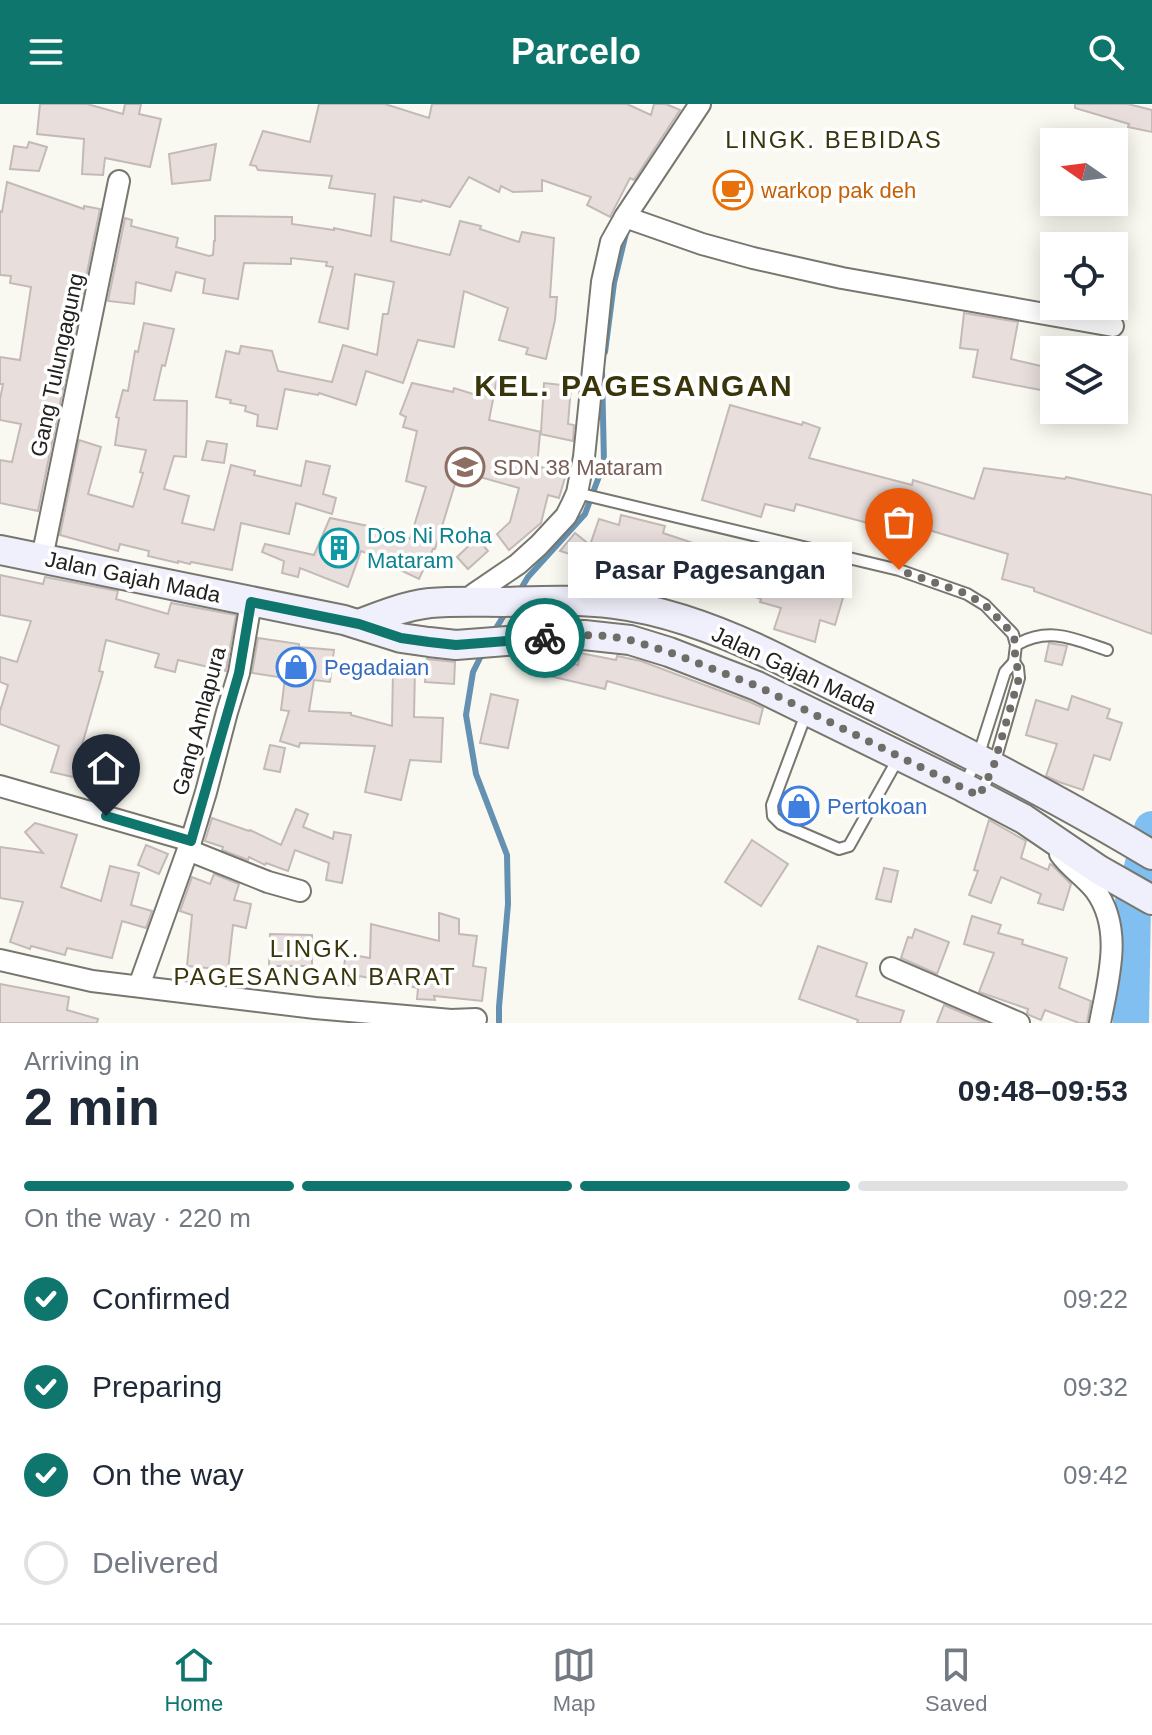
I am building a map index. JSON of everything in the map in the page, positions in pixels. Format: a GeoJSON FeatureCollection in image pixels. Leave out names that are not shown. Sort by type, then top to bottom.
{"type":"FeatureCollection","features":[{"type":"Feature","properties":{"kind":"main road","name":"Jalan Gajah Mada"},"geometry":{"type":"LineString","coordinates":[[0,550],[359,624],[401,638],[456,645],[572,636],[609,636],[630,640],[757,686],[900,756],[1024,819],[1099,870],[1150,898]]}},
{"type":"Feature","properties":{"kind":"main road","name":"Jalan Gajah Mada"},"geometry":{"type":"LineString","coordinates":[[359,624],[399,609],[429,603],[468,602],[603,603],[643,609],[685,621],[744,642],[777,658],[985,764],[1152,855]]}},
{"type":"Feature","properties":{"kind":"main road"},"geometry":{"type":"LineString","coordinates":[[757,686],[777,658]]}},
{"type":"Feature","properties":{"kind":"street"},"geometry":{"type":"LineString","coordinates":[[468,602],[474,594],[518,564],[539,545],[566,516],[579,494],[602,282],[611,242],[631,220],[700,104]]}},
{"type":"Feature","properties":{"kind":"street","name":"Gang Tulungagung"},"geometry":{"type":"LineString","coordinates":[[42,558],[119,181]]}},
{"type":"Feature","properties":{"kind":"street"},"geometry":{"type":"LineString","coordinates":[[631,220],[722,250],[827,275],[1113,326]]}},
{"type":"Feature","properties":{"kind":"street","name":"Gang Amlapura"},"geometry":{"type":"LineString","coordinates":[[139,986],[190,845],[239,673],[251,602]]}},
{"type":"Feature","properties":{"kind":"street"},"geometry":{"type":"LineString","coordinates":[[0,786],[190,845],[268,882],[300,891]]}},
{"type":"Feature","properties":{"kind":"street"},"geometry":{"type":"LineString","coordinates":[[1047,834],[1062,858],[1096,892],[1109,921],[1112,956],[1100,1023]]}},
{"type":"Feature","properties":{"kind":"street"},"geometry":{"type":"LineString","coordinates":[[0,960],[92,981],[139,986],[288,1013],[315,1008],[451,1021],[476,1019]]}},
{"type":"Feature","properties":{"kind":"street"},"geometry":{"type":"LineString","coordinates":[[891,968],[1019,1023]]}},
{"type":"Feature","properties":{"kind":"lane"},"geometry":{"type":"LineString","coordinates":[[579,494],[899,570],[976,599],[1007,627],[1016,645],[1014,662],[1000,684],[985,764],[971,792]]}},
{"type":"Feature","properties":{"kind":"lane"},"geometry":{"type":"LineString","coordinates":[[1016,645],[1026,638],[1057,634],[1107,650]]}},
{"type":"Feature","properties":{"kind":"lane"},"geometry":{"type":"LineString","coordinates":[[971,792],[1019,678],[1014,662]]}},
{"type":"Feature","properties":{"kind":"lane"},"geometry":{"type":"LineString","coordinates":[[807,710],[772,805],[773,816],[781,824],[839,849],[849,846],[900,756]]}},
{"type":"Feature","properties":{"kind":"building"},"geometry":{"type":"Polygon","coordinates":[[[40,104],[87,104],[123,114],[125,104],[141,104],[139,114],[161,119],[150,167],[105,158],[103,175],[82,174],[84,139],[37,134],[40,104]]]}},
{"type":"Feature","properties":{"kind":"building"},"geometry":{"type":"Polygon","coordinates":[[[319,104],[385,104],[429,118],[432,104],[627,104],[651,115],[654,104],[666,104],[680,110],[634,180],[630,178],[610,217],[587,205],[591,197],[542,180],[542,191],[513,192],[501,186],[499,192],[469,177],[450,207],[394,197],[391,241],[450,255],[460,221],[519,242],[522,232],[554,238],[550,297],[557,297],[546,359],[526,354],[528,348],[499,340],[508,308],[464,291],[454,347],[418,340],[403,383],[366,371],[356,405],[319,393],[285,389],[277,429],[257,426],[258,415],[245,411],[246,406],[216,397],[226,351],[239,354],[241,346],[272,351],[278,371],[332,382],[343,345],[377,355],[383,314],[388,314],[394,282],[355,274],[348,329],[319,322],[333,267],[326,266],[327,262],[291,258],[291,264],[244,263],[238,299],[203,293],[205,279],[176,272],[171,291],[136,282],[134,304],[108,301],[125,218],[132,220],[131,226],[178,238],[176,247],[209,256],[213,255],[215,216],[292,217],[292,224],[371,236],[375,194],[329,188],[332,176],[258,170],[250,165],[263,131],[310,142],[319,104]]]}},
{"type":"Feature","properties":{"kind":"building"},"geometry":{"type":"Polygon","coordinates":[[[1075,104],[1128,104],[1152,110],[1152,132],[1075,108],[1075,104]]]}},
{"type":"Feature","properties":{"kind":"building"},"geometry":{"type":"Polygon","coordinates":[[[29,142],[47,147],[39,171],[10,169],[14,146],[27,148],[29,142]]]}},
{"type":"Feature","properties":{"kind":"building"},"geometry":{"type":"Polygon","coordinates":[[[216,144],[210,180],[172,184],[169,154],[216,144]]]}},
{"type":"Feature","properties":{"kind":"building"},"geometry":{"type":"Polygon","coordinates":[[[7,182],[84,209],[84,206],[100,209],[38,511],[0,503],[0,460],[12,462],[21,424],[0,420],[3,384],[0,384],[0,357],[20,360],[31,287],[10,283],[11,276],[0,275],[0,211],[7,182]]]}},
{"type":"Feature","properties":{"kind":"building"},"geometry":{"type":"Polygon","coordinates":[[[964,313],[1018,322],[1011,359],[1040,366],[1040,390],[973,377],[978,350],[960,348],[964,313]]]}},
{"type":"Feature","properties":{"kind":"building"},"geometry":{"type":"Polygon","coordinates":[[[144,323],[174,329],[154,400],[187,401],[186,457],[174,456],[164,489],[189,496],[182,523],[214,530],[231,465],[255,471],[254,475],[301,486],[306,461],[330,466],[323,494],[336,498],[332,514],[296,503],[289,534],[241,523],[232,570],[191,562],[178,563],[148,556],[149,551],[120,544],[118,551],[60,535],[79,440],[101,447],[88,494],[133,507],[146,450],[115,445],[119,418],[116,417],[123,390],[128,391],[144,323]]]}},
{"type":"Feature","properties":{"kind":"building"},"geometry":{"type":"Polygon","coordinates":[[[480,376],[497,379],[489,420],[541,432],[544,383],[571,386],[568,424],[574,425],[573,441],[540,434],[537,466],[566,474],[559,498],[548,495],[541,523],[509,550],[497,534],[510,522],[519,488],[459,471],[435,549],[419,579],[396,568],[398,565],[361,551],[348,587],[300,568],[298,577],[282,573],[284,561],[262,552],[265,544],[314,555],[330,518],[387,530],[410,539],[426,487],[406,481],[417,431],[403,427],[406,417],[400,414],[412,383],[453,392],[454,388],[476,395],[480,376]]]}},
{"type":"Feature","properties":{"kind":"building"},"geometry":{"type":"Polygon","coordinates":[[[730,405],[820,428],[809,458],[912,485],[913,480],[974,499],[984,468],[1066,477],[1152,495],[1152,634],[1034,591],[1034,588],[1002,579],[1008,554],[886,517],[883,527],[796,504],[794,511],[765,504],[761,517],[702,500],[730,405]]]}},
{"type":"Feature","properties":{"kind":"building"},"geometry":{"type":"Polygon","coordinates":[[[207,441],[227,444],[224,463],[202,460],[207,441]]]}},
{"type":"Feature","properties":{"kind":"building"},"geometry":{"type":"Polygon","coordinates":[[[621,515],[665,526],[663,533],[723,553],[725,548],[804,571],[805,564],[832,570],[830,579],[847,584],[835,625],[820,620],[815,642],[774,629],[781,608],[760,602],[761,599],[654,568],[653,575],[615,565],[619,569],[560,551],[575,533],[590,545],[599,519],[619,525],[621,515]]]}},
{"type":"Feature","properties":{"kind":"building"},"geometry":{"type":"Polygon","coordinates":[[[477,538],[488,551],[468,569],[457,557],[477,538]]]}},
{"type":"Feature","properties":{"kind":"building"},"geometry":{"type":"Polygon","coordinates":[[[0,575],[43,584],[45,577],[118,591],[116,599],[168,614],[171,603],[236,615],[226,671],[178,660],[175,672],[155,667],[159,654],[106,640],[99,671],[103,672],[78,759],[114,768],[109,785],[51,772],[59,746],[0,724],[0,711],[8,685],[0,682],[0,657],[17,662],[31,621],[0,615],[0,575]]]}},
{"type":"Feature","properties":{"kind":"building"},"geometry":{"type":"Polygon","coordinates":[[[258,638],[299,644],[299,647],[334,650],[330,682],[314,680],[309,711],[351,713],[392,726],[393,669],[415,669],[414,717],[443,718],[441,762],[410,760],[401,800],[365,792],[375,746],[300,743],[299,747],[280,741],[289,711],[281,710],[285,678],[252,673],[258,638]]]}},
{"type":"Feature","properties":{"kind":"building"},"geometry":{"type":"Polygon","coordinates":[[[1049,643],[1067,646],[1062,665],[1045,661],[1049,643]]]}},
{"type":"Feature","properties":{"kind":"building"},"geometry":{"type":"Polygon","coordinates":[[[580,653],[641,661],[750,702],[763,708],[759,724],[607,681],[605,689],[541,674],[545,656],[578,665],[580,653]]]}},
{"type":"Feature","properties":{"kind":"building"},"geometry":{"type":"Polygon","coordinates":[[[427,659],[455,662],[454,684],[425,682],[427,659]]]}},
{"type":"Feature","properties":{"kind":"building"},"geometry":{"type":"Polygon","coordinates":[[[491,694],[518,700],[508,748],[480,743],[491,694]]]}},
{"type":"Feature","properties":{"kind":"building"},"geometry":{"type":"Polygon","coordinates":[[[1072,696],[1110,709],[1107,718],[1122,723],[1110,760],[1094,755],[1083,790],[1046,776],[1057,744],[1026,735],[1036,700],[1068,710],[1072,696]]]}},
{"type":"Feature","properties":{"kind":"building"},"geometry":{"type":"Polygon","coordinates":[[[270,745],[285,748],[280,772],[264,769],[270,745]]]}},
{"type":"Feature","properties":{"kind":"building"},"geometry":{"type":"Polygon","coordinates":[[[296,809],[308,814],[303,827],[333,839],[334,832],[351,835],[342,883],[326,880],[329,863],[295,850],[288,871],[249,857],[248,860],[205,841],[212,818],[250,830],[281,845],[296,809]]]}},
{"type":"Feature","properties":{"kind":"building"},"geometry":{"type":"Polygon","coordinates":[[[989,820],[1026,841],[1021,858],[1048,870],[1052,865],[1071,884],[1063,910],[1038,903],[1041,894],[1001,877],[991,903],[969,895],[978,871],[974,870],[989,820]]]}},
{"type":"Feature","properties":{"kind":"building"},"geometry":{"type":"Polygon","coordinates":[[[35,823],[77,835],[61,887],[101,901],[110,866],[139,873],[131,905],[152,911],[146,928],[122,921],[112,958],[67,948],[65,955],[10,942],[23,902],[0,898],[0,847],[43,853],[25,832],[35,823]]]}},
{"type":"Feature","properties":{"kind":"building"},"geometry":{"type":"Polygon","coordinates":[[[752,840],[788,864],[761,906],[725,882],[752,840]]]}},
{"type":"Feature","properties":{"kind":"building"},"geometry":{"type":"Polygon","coordinates":[[[146,845],[168,854],[159,874],[138,865],[146,845]]]}},
{"type":"Feature","properties":{"kind":"building"},"geometry":{"type":"Polygon","coordinates":[[[884,868],[898,871],[891,902],[876,899],[884,868]]]}},
{"type":"Feature","properties":{"kind":"building"},"geometry":{"type":"Polygon","coordinates":[[[214,874],[239,884],[234,900],[251,904],[246,928],[233,925],[228,970],[187,966],[192,915],[180,911],[192,877],[210,884],[214,874]]]}},
{"type":"Feature","properties":{"kind":"building"},"geometry":{"type":"Polygon","coordinates":[[[439,913],[459,919],[459,934],[477,936],[473,966],[486,968],[482,1001],[434,996],[435,1000],[417,999],[418,988],[359,976],[357,987],[341,984],[346,954],[370,958],[371,924],[439,941],[439,913]]]}},
{"type":"Feature","properties":{"kind":"building"},"geometry":{"type":"Polygon","coordinates":[[[972,916],[1001,925],[998,933],[1023,940],[1022,944],[1067,958],[1059,988],[1091,1001],[1087,1023],[1045,1010],[1041,1020],[1029,1015],[1028,1009],[979,992],[994,953],[964,944],[972,916]]]}},
{"type":"Feature","properties":{"kind":"building"},"geometry":{"type":"Polygon","coordinates":[[[915,929],[949,942],[937,974],[901,958],[908,937],[912,938],[915,929]]]}},
{"type":"Feature","properties":{"kind":"building"},"geometry":{"type":"Polygon","coordinates":[[[270,934],[312,935],[312,966],[269,966],[270,934]]]}},
{"type":"Feature","properties":{"kind":"building"},"geometry":{"type":"Polygon","coordinates":[[[818,946],[867,963],[856,996],[904,1011],[900,1023],[857,1023],[858,1020],[799,999],[818,946]]]}},
{"type":"Feature","properties":{"kind":"building"},"geometry":{"type":"Polygon","coordinates":[[[0,984],[69,997],[67,1010],[98,1019],[97,1023],[0,1023],[0,984]]]}},
{"type":"Feature","properties":{"kind":"building"},"geometry":{"type":"Polygon","coordinates":[[[944,1005],[986,1023],[937,1023],[944,1005]]]}},
{"type":"Feature","properties":{"kind":"waterway"},"geometry":{"type":"LineString","coordinates":[[605,352],[614,283],[626,233]]}},
{"type":"Feature","properties":{"kind":"waterway"},"geometry":{"type":"LineString","coordinates":[[519,592],[528,577],[585,514],[604,463],[602,371]]}},
{"type":"Feature","properties":{"kind":"waterway"},"geometry":{"type":"LineString","coordinates":[[493,633],[506,612]]}},
{"type":"Feature","properties":{"kind":"waterway"},"geometry":{"type":"LineString","coordinates":[[484,650],[473,672],[466,715],[476,774],[507,855],[508,904],[499,1023]]}},
{"type":"Feature","properties":{"kind":"waterway"},"geometry":{"type":"LineString","coordinates":[[1131,1023],[1133,902],[1152,829]]}},
{"type":"Feature","properties":{"kind":"way so far"},"geometry":{"type":"LineString","coordinates":[[545,638],[609,636],[669,652],[757,686],[979,796],[993,768],[1019,678],[1014,662],[1016,645],[1013,634],[976,599],[899,570]]}},
{"type":"Feature","properties":{"kind":"place","name":"warkop pak deh"},"geometry":{"type":"Point","coordinates":[733,190]}},
{"type":"Feature","properties":{"kind":"place","name":"SDN 38 Mataram"},"geometry":{"type":"Point","coordinates":[465,467]}},
{"type":"Feature","properties":{"kind":"place","name":"Dos Ni Roha Mataram"},"geometry":{"type":"Point","coordinates":[339,548]}},
{"type":"Feature","properties":{"kind":"place","name":"Pasar Pagesangan"},"geometry":{"type":"Point","coordinates":[899,570]}},
{"type":"Feature","properties":{"kind":"place","name":"Pegadaian"},"geometry":{"type":"Point","coordinates":[296,667]}},
{"type":"Feature","properties":{"kind":"place","name":"Pertokoan"},"geometry":{"type":"Point","coordinates":[799,806]}},
{"type":"Feature","properties":{"kind":"district","name":"LINGK. BEBIDAS"},"geometry":{"type":"Point","coordinates":[834,139]}},
{"type":"Feature","properties":{"kind":"district","name":"KEL. PAGESANGAN"},"geometry":{"type":"Point","coordinates":[634,385]}},
{"type":"Feature","properties":{"kind":"district","name":"LINGK. PAGESANGAN BARAT"},"geometry":{"type":"Point","coordinates":[315,962]}},
{"type":"Feature","properties":{"kind":"route"},"geometry":{"type":"LineString","coordinates":[[106,816],[191,841],[239,673],[251,602],[429,642],[456,645],[545,638]]}}]}
